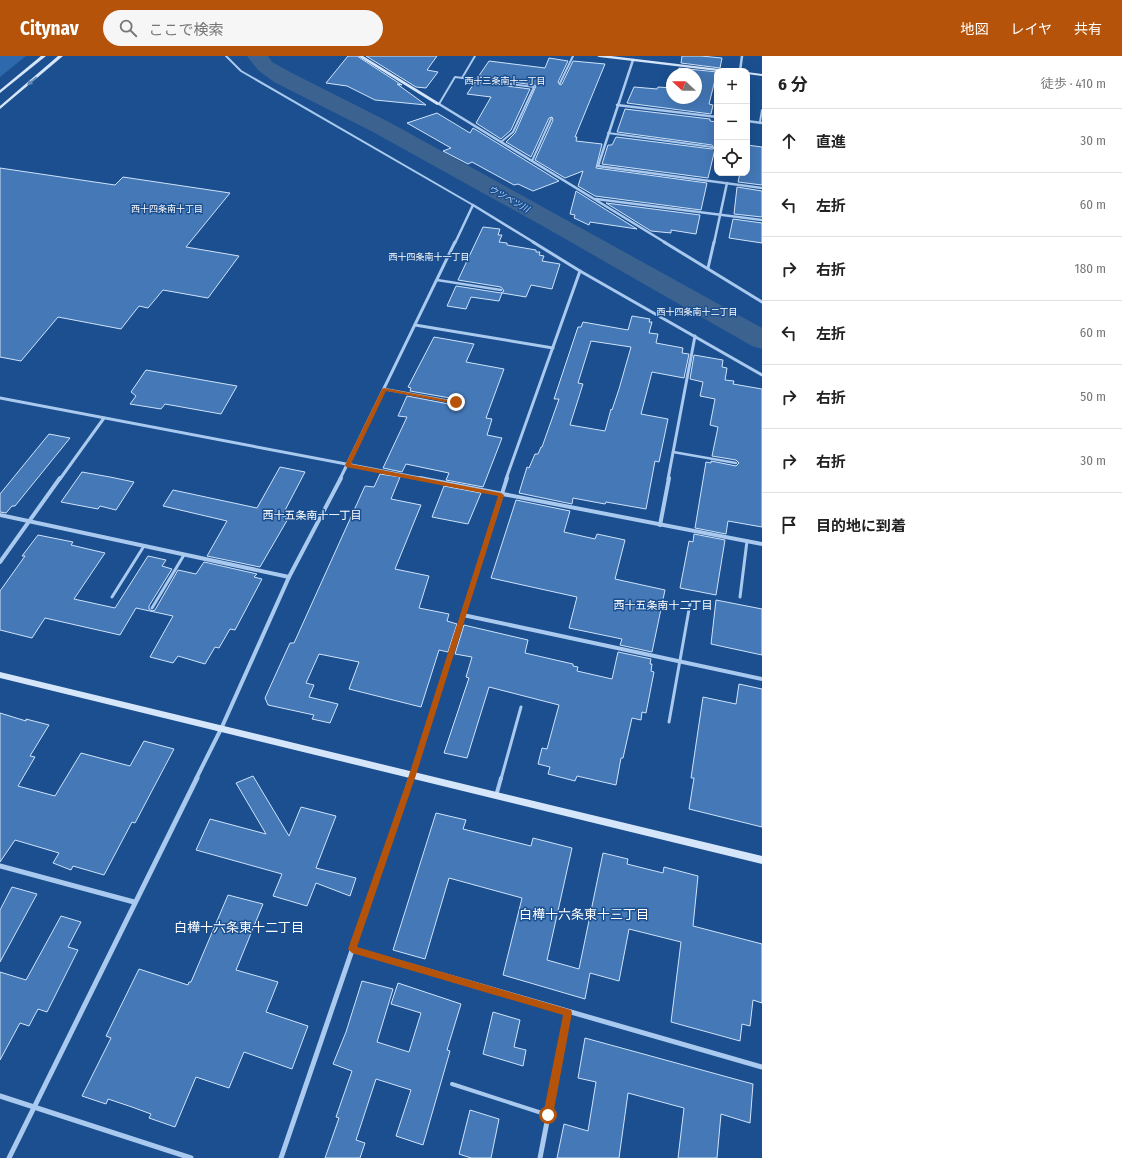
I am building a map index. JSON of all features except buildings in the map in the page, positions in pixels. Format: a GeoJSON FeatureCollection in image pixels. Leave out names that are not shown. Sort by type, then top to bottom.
{"type":"FeatureCollection","features":[{"type":"Feature","properties":{"kind":"street"},"geometry":{"type":"LineString","coordinates":[[0,92],[44,56]]}},
{"type":"Feature","properties":{"kind":"street"},"geometry":{"type":"LineString","coordinates":[[0,108],[61,56]]}},
{"type":"Feature","properties":{"kind":"street"},"geometry":{"type":"LineString","coordinates":[[360,56],[762,302]]}},
{"type":"Feature","properties":{"kind":"street"},"geometry":{"type":"LineString","coordinates":[[599,56],[714,69]]}},
{"type":"Feature","properties":{"kind":"street"},"geometry":{"type":"LineString","coordinates":[[740,68],[742,56]]}},
{"type":"Feature","properties":{"kind":"street"},"geometry":{"type":"LineString","coordinates":[[633,60],[598,166],[762,188]]}},
{"type":"Feature","properties":{"kind":"street"},"geometry":{"type":"LineString","coordinates":[[750,73],[762,75]]}},
{"type":"Feature","properties":{"kind":"street"},"geometry":{"type":"LineString","coordinates":[[617,105],[714,117]]}},
{"type":"Feature","properties":{"kind":"street"},"geometry":{"type":"LineString","coordinates":[[750,121],[761,123]]}},
{"type":"Feature","properties":{"kind":"street"},"geometry":{"type":"LineString","coordinates":[[708,268],[727,183]]}},
{"type":"Feature","properties":{"kind":"street"},"geometry":{"type":"LineString","coordinates":[[593,198],[762,220]]}},
{"type":"Feature","properties":{"kind":"street"},"geometry":{"type":"LineString","coordinates":[[8,1158],[221,729],[289,577],[348,465],[473,205],[580,271],[762,375]]}},
{"type":"Feature","properties":{"kind":"street"},"geometry":{"type":"LineString","coordinates":[[281,1158],[412,775],[501,495],[580,271]]}},
{"type":"Feature","properties":{"kind":"street"},"geometry":{"type":"LineString","coordinates":[[415,325],[553,348]]}},
{"type":"Feature","properties":{"kind":"street"},"geometry":{"type":"LineString","coordinates":[[660,525],[695,336]]}},
{"type":"Feature","properties":{"kind":"street"},"geometry":{"type":"LineString","coordinates":[[0,398],[762,544]]}},
{"type":"Feature","properties":{"kind":"street"},"geometry":{"type":"LineString","coordinates":[[0,562],[104,418]]}},
{"type":"Feature","properties":{"kind":"street"},"geometry":{"type":"LineString","coordinates":[[0,515],[289,577]]}},
{"type":"Feature","properties":{"kind":"street"},"geometry":{"type":"LineString","coordinates":[[463,615],[762,679]]}},
{"type":"Feature","properties":{"kind":"street"},"geometry":{"type":"LineString","coordinates":[[0,675],[762,860]]}},
{"type":"Feature","properties":{"kind":"street"},"geometry":{"type":"LineString","coordinates":[[0,866],[134,902]]}},
{"type":"Feature","properties":{"kind":"street"},"geometry":{"type":"LineString","coordinates":[[352,949],[568,1013],[762,1067]]}},
{"type":"Feature","properties":{"kind":"street"},"geometry":{"type":"LineString","coordinates":[[540,1158],[568,1013]]}},
{"type":"Feature","properties":{"kind":"street"},"geometry":{"type":"LineString","coordinates":[[0,1096],[191,1158]]}},
{"type":"Feature","properties":{"kind":"lane"},"geometry":{"type":"LineString","coordinates":[[226,56],[241,71],[473,205]]}},
{"type":"Feature","properties":{"kind":"lane"},"geometry":{"type":"LineString","coordinates":[[462,78],[475,56]]}},
{"type":"Feature","properties":{"kind":"lane"},"geometry":{"type":"LineString","coordinates":[[560,83],[573,56]]}},
{"type":"Feature","properties":{"kind":"lane"},"geometry":{"type":"LineString","coordinates":[[439,104],[455,77],[534,87],[513,132],[501,142]]}},
{"type":"Feature","properties":{"kind":"lane"},"geometry":{"type":"LineString","coordinates":[[761,123],[762,110]]}},
{"type":"Feature","properties":{"kind":"lane"},"geometry":{"type":"LineString","coordinates":[[532,161],[551,119]]}},
{"type":"Feature","properties":{"kind":"lane"},"geometry":{"type":"LineString","coordinates":[[608,133],[712,147]]}},
{"type":"Feature","properties":{"kind":"lane"},"geometry":{"type":"LineString","coordinates":[[437,280],[501,290]]}},
{"type":"Feature","properties":{"kind":"lane"},"geometry":{"type":"LineString","coordinates":[[384,389],[456,402]]}},
{"type":"Feature","properties":{"kind":"lane"},"geometry":{"type":"LineString","coordinates":[[673,452],[736,463]]}},
{"type":"Feature","properties":{"kind":"lane"},"geometry":{"type":"LineString","coordinates":[[740,597],[747,541]]}},
{"type":"Feature","properties":{"kind":"lane"},"geometry":{"type":"LineString","coordinates":[[112,596],[144,546]]}},
{"type":"Feature","properties":{"kind":"lane"},"geometry":{"type":"LineString","coordinates":[[152,608],[184,555]]}},
{"type":"Feature","properties":{"kind":"lane"},"geometry":{"type":"LineString","coordinates":[[669,722],[690,604]]}},
{"type":"Feature","properties":{"kind":"lane"},"geometry":{"type":"LineString","coordinates":[[496,796],[521,707]]}},
{"type":"Feature","properties":{"kind":"lane"},"geometry":{"type":"LineString","coordinates":[[452,1084],[548,1115]]}},
{"type":"Feature","properties":{"kind":"shaded area"},"geometry":{"type":"Polygon","coordinates":[[[0,56],[26,56],[0,77],[0,56]]]}},
{"type":"Feature","properties":{"kind":"waterway","name":"ウツベツ川"},"geometry":{"type":"LineString","coordinates":[[257,56],[265,66],[282,77],[381,127],[557,224],[762,340]]}},
{"type":"Feature","properties":{"kind":"district","name":"西十三条南十一丁目"},"geometry":{"type":"Point","coordinates":[505,81]}},
{"type":"Feature","properties":{"kind":"district","name":"西十四条南十丁目"},"geometry":{"type":"Point","coordinates":[167,209]}},
{"type":"Feature","properties":{"kind":"district","name":"西十四条南十一丁目"},"geometry":{"type":"Point","coordinates":[429,257]}},
{"type":"Feature","properties":{"kind":"district","name":"西十四条南十二丁目"},"geometry":{"type":"Point","coordinates":[697,312]}},
{"type":"Feature","properties":{"kind":"district","name":"西十五条南十一丁目"},"geometry":{"type":"Point","coordinates":[312,515]}},
{"type":"Feature","properties":{"kind":"district","name":"西十五条南十二丁目"},"geometry":{"type":"Point","coordinates":[663,605]}},
{"type":"Feature","properties":{"kind":"district","name":"白樺十六条東十三丁目"},"geometry":{"type":"Point","coordinates":[584,914]}},
{"type":"Feature","properties":{"kind":"district","name":"白樺十六条東十二丁目"},"geometry":{"type":"Point","coordinates":[239,927]}},
{"type":"Feature","properties":{"kind":"route"},"geometry":{"type":"LineString","coordinates":[[456,402],[384,389],[348,465],[501,495],[412,775],[352,949],[568,1013],[548,1115]]}}]}
